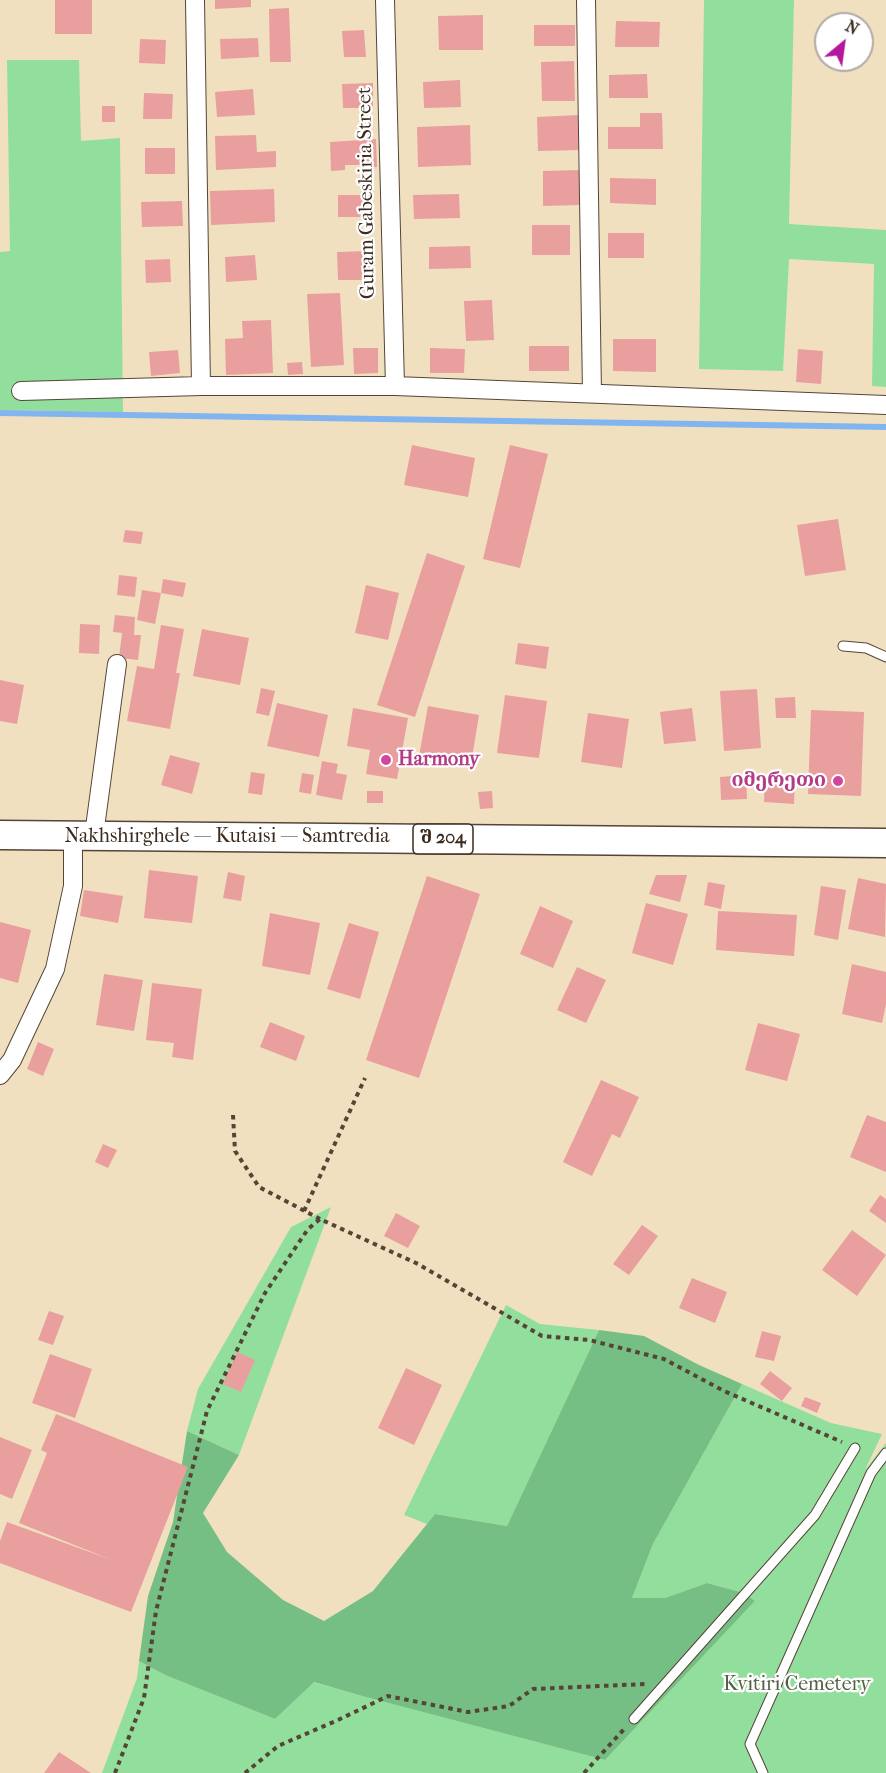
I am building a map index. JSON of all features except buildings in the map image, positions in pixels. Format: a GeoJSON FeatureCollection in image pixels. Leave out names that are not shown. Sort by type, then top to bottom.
{"type":"FeatureCollection","features":[{"type":"Feature","properties":{"kind":"main road","name":"Nakhshirghele — Kutaisi — Samtredia"},"geometry":{"type":"LineString","coordinates":[[0,835],[886,843]]}},
{"type":"Feature","properties":{"kind":"street"},"geometry":{"type":"LineString","coordinates":[[195,0],[201,386]]}},
{"type":"Feature","properties":{"kind":"street","name":"Guram Gabeskiria Street"},"geometry":{"type":"LineString","coordinates":[[385,0],[395,386]]}},
{"type":"Feature","properties":{"kind":"street"},"geometry":{"type":"LineString","coordinates":[[586,0],[592,393]]}},
{"type":"Feature","properties":{"kind":"street"},"geometry":{"type":"LineString","coordinates":[[21,391],[201,386],[395,386],[886,405]]}},
{"type":"Feature","properties":{"kind":"street"},"geometry":{"type":"LineString","coordinates":[[0,1076],[12,1060],[55,969],[117,664]]}},
{"type":"Feature","properties":{"kind":"lane"},"geometry":{"type":"LineString","coordinates":[[843,646],[866,648],[886,657]]}},
{"type":"Feature","properties":{"kind":"lane"},"geometry":{"type":"LineString","coordinates":[[634,1719],[815,1515],[855,1448]]}},
{"type":"Feature","properties":{"kind":"lane"},"geometry":{"type":"LineString","coordinates":[[764,1773],[750,1744],[871,1473],[886,1453]]}},
{"type":"Feature","properties":{"kind":"path"},"geometry":{"type":"LineString","coordinates":[[304,1211],[365,1078]]}},
{"type":"Feature","properties":{"kind":"path"},"geometry":{"type":"LineString","coordinates":[[233,1116],[235,1151],[260,1187],[304,1211],[418,1264],[542,1336],[589,1340],[664,1359],[724,1391],[855,1448]]}},
{"type":"Feature","properties":{"kind":"path"},"geometry":{"type":"LineString","coordinates":[[115,1773],[144,1698],[156,1611],[207,1411],[265,1293],[308,1229],[320,1219]]}},
{"type":"Feature","properties":{"kind":"path"},"geometry":{"type":"LineString","coordinates":[[245,1773],[278,1746],[388,1696],[468,1712],[509,1706],[533,1689],[663,1684]]}},
{"type":"Feature","properties":{"kind":"path"},"geometry":{"type":"LineString","coordinates":[[584,1773],[634,1719]]}},
{"type":"Feature","properties":{"kind":"green space"},"geometry":{"type":"Polygon","coordinates":[[[704,0],[794,0],[789,224],[886,230],[886,387],[872,386],[874,264],[789,259],[783,371],[699,369],[704,0]]]}},
{"type":"Feature","properties":{"kind":"green space"},"geometry":{"type":"Polygon","coordinates":[[[7,60],[79,60],[81,141],[120,138],[123,412],[0,410],[0,252],[10,251],[7,60]]]}},
{"type":"Feature","properties":{"kind":"green space"},"geometry":{"type":"Polygon","coordinates":[[[331,1207],[239,1455],[187,1431],[198,1389],[291,1227],[331,1207]]]}},
{"type":"Feature","properties":{"kind":"green space"},"geometry":{"type":"Polygon","coordinates":[[[506,1305],[540,1324],[599,1330],[507,1526],[435,1514],[427,1524],[404,1515],[506,1305]]]}},
{"type":"Feature","properties":{"kind":"green space"},"geometry":{"type":"Polygon","coordinates":[[[599,1330],[644,1336],[699,1365],[742,1384],[653,1544],[632,1598],[665,1598],[707,1583],[744,1593],[755,1601],[605,1760],[314,1682],[275,1719],[165,1675],[139,1661],[148,1596],[173,1522],[187,1431],[239,1455],[203,1513],[227,1552],[283,1600],[324,1621],[373,1591],[435,1514],[507,1526],[599,1330]]]}},
{"type":"Feature","properties":{"kind":"green space","name":"Kvitiri Cemetery"},"geometry":{"type":"Polygon","coordinates":[[[742,1384],[831,1423],[882,1434],[865,1470],[886,1443],[886,1773],[102,1773],[137,1678],[139,1661],[165,1675],[275,1719],[313,1682],[605,1760],[755,1601],[744,1593],[707,1583],[665,1598],[632,1598],[653,1544],[742,1384]]]}},
{"type":"Feature","properties":{"kind":"waterway"},"geometry":{"type":"LineString","coordinates":[[0,413],[886,427]]}},
{"type":"Feature","properties":{"kind":"place","name":"Harmony"},"geometry":{"type":"Point","coordinates":[386,760]}},
{"type":"Feature","properties":{"kind":"place","name":"იმერეთი"},"geometry":{"type":"Point","coordinates":[838,781]}}]}
